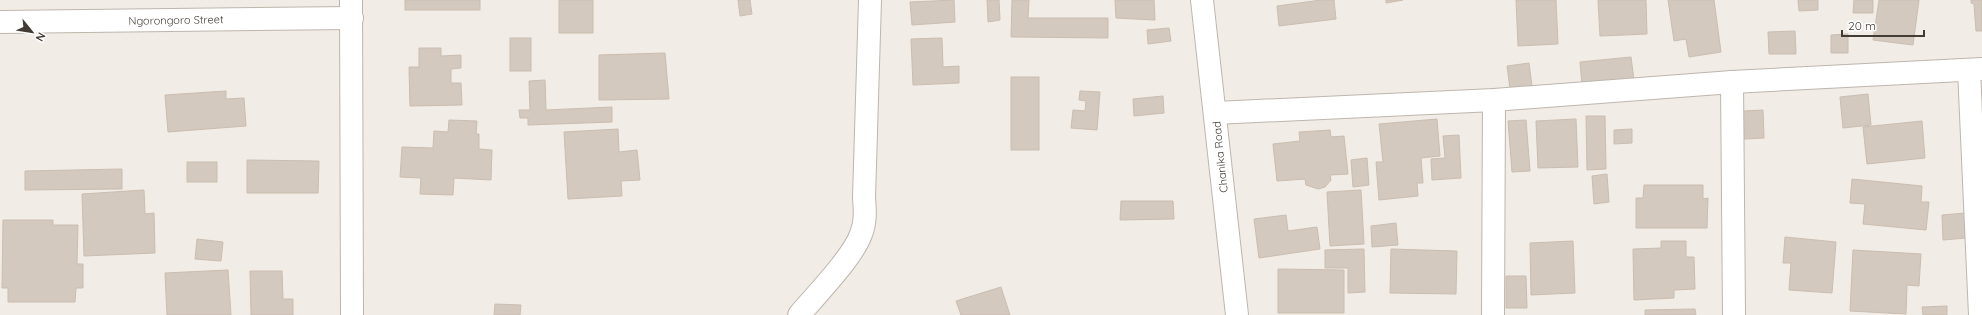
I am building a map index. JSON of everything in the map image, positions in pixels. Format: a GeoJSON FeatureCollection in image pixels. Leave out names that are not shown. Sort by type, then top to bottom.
{"type":"FeatureCollection","features":[{"type":"Feature","properties":{"kind":"street"},"geometry":{"type":"LineString","coordinates":[[800,315],[851,251],[861,235],[865,217],[864,198],[870,0]]}},
{"type":"Feature","properties":{"kind":"street","name":"Chanika Road"},"geometry":{"type":"LineString","coordinates":[[1202,0],[1238,315]]}},
{"type":"Feature","properties":{"kind":"street"},"geometry":{"type":"LineString","coordinates":[[352,9],[352,315]]}},
{"type":"Feature","properties":{"kind":"street","name":"Ngorongoro Street"},"geometry":{"type":"LineString","coordinates":[[0,22],[352,9]]}},
{"type":"Feature","properties":{"kind":"street"},"geometry":{"type":"LineString","coordinates":[[1215,113],[1494,100],[1732,82],[1976,69],[1980,315]]}},
{"type":"Feature","properties":{"kind":"street"},"geometry":{"type":"LineString","coordinates":[[1732,82],[1734,315]]}},
{"type":"Feature","properties":{"kind":"street"},"geometry":{"type":"LineString","coordinates":[[1493,315],[1494,100]]}},
{"type":"Feature","properties":{"kind":"building"},"geometry":{"type":"Polygon","coordinates":[[[405,0],[480,0],[480,10],[405,10],[405,0]]]}},
{"type":"Feature","properties":{"kind":"building"},"geometry":{"type":"Polygon","coordinates":[[[559,0],[593,0],[593,33],[559,33],[559,0]]]}},
{"type":"Feature","properties":{"kind":"building"},"geometry":{"type":"Polygon","coordinates":[[[738,0],[750,0],[752,14],[740,16],[738,0]]]}},
{"type":"Feature","properties":{"kind":"building"},"geometry":{"type":"Polygon","coordinates":[[[954,0],[955,22],[912,25],[910,2],[954,0]]]}},
{"type":"Feature","properties":{"kind":"building"},"geometry":{"type":"Polygon","coordinates":[[[987,0],[999,0],[1000,20],[988,22],[987,0]]]}},
{"type":"Feature","properties":{"kind":"building"},"geometry":{"type":"Polygon","coordinates":[[[1012,0],[1029,0],[1028,18],[1108,18],[1108,38],[1011,37],[1012,0]]]}},
{"type":"Feature","properties":{"kind":"building"},"geometry":{"type":"Polygon","coordinates":[[[1115,0],[1154,0],[1155,20],[1116,18],[1115,0]]]}},
{"type":"Feature","properties":{"kind":"building"},"geometry":{"type":"Polygon","coordinates":[[[1321,0],[1334,0],[1336,19],[1279,26],[1277,6],[1321,0]]]}},
{"type":"Feature","properties":{"kind":"building"},"geometry":{"type":"Polygon","coordinates":[[[1386,0],[1403,0],[1386,3],[1386,0]]]}},
{"type":"Feature","properties":{"kind":"building"},"geometry":{"type":"Polygon","coordinates":[[[1516,0],[1556,0],[1558,44],[1518,46],[1516,0]]]}},
{"type":"Feature","properties":{"kind":"building"},"geometry":{"type":"Polygon","coordinates":[[[1598,0],[1646,0],[1647,34],[1600,36],[1598,0]]]}},
{"type":"Feature","properties":{"kind":"building"},"geometry":{"type":"Polygon","coordinates":[[[1668,0],[1714,0],[1721,52],[1689,57],[1686,39],[1674,41],[1668,0]]]}},
{"type":"Feature","properties":{"kind":"building"},"geometry":{"type":"Polygon","coordinates":[[[1798,0],[1818,0],[1818,10],[1799,11],[1798,0]]]}},
{"type":"Feature","properties":{"kind":"building"},"geometry":{"type":"Polygon","coordinates":[[[1854,0],[1873,0],[1873,13],[1853,13],[1854,0]]]}},
{"type":"Feature","properties":{"kind":"building"},"geometry":{"type":"Polygon","coordinates":[[[1879,0],[1919,0],[1913,45],[1873,40],[1879,0]]]}},
{"type":"Feature","properties":{"kind":"building"},"geometry":{"type":"Polygon","coordinates":[[[1971,0],[1982,0],[1982,31],[1976,31],[1974,4],[1971,3],[1971,0]]]}},
{"type":"Feature","properties":{"kind":"building"},"geometry":{"type":"Polygon","coordinates":[[[1169,28],[1171,41],[1148,44],[1147,30],[1169,28]]]}},
{"type":"Feature","properties":{"kind":"building"},"geometry":{"type":"Polygon","coordinates":[[[1795,31],[1796,54],[1769,54],[1768,32],[1795,31]]]}},
{"type":"Feature","properties":{"kind":"building"},"geometry":{"type":"Polygon","coordinates":[[[1848,34],[1848,53],[1831,53],[1831,35],[1848,34]]]}},
{"type":"Feature","properties":{"kind":"building"},"geometry":{"type":"Polygon","coordinates":[[[510,38],[531,38],[531,71],[510,71],[510,38]]]}},
{"type":"Feature","properties":{"kind":"building"},"geometry":{"type":"Polygon","coordinates":[[[942,38],[943,67],[959,66],[959,83],[913,85],[911,39],[942,38]]]}},
{"type":"Feature","properties":{"kind":"building"},"geometry":{"type":"Polygon","coordinates":[[[419,48],[441,48],[441,56],[461,55],[461,68],[451,69],[451,83],[461,83],[462,105],[410,106],[409,67],[419,67],[419,48]]]}},
{"type":"Feature","properties":{"kind":"building"},"geometry":{"type":"Polygon","coordinates":[[[665,53],[669,99],[599,100],[599,55],[665,53]]]}},
{"type":"Feature","properties":{"kind":"building"},"geometry":{"type":"Polygon","coordinates":[[[1631,57],[1634,80],[1582,85],[1580,62],[1631,57]]]}},
{"type":"Feature","properties":{"kind":"building"},"geometry":{"type":"Polygon","coordinates":[[[1529,63],[1532,86],[1510,89],[1507,66],[1529,63]]]}},
{"type":"Feature","properties":{"kind":"building"},"geometry":{"type":"Polygon","coordinates":[[[1011,77],[1039,77],[1039,150],[1011,150],[1011,77]]]}},
{"type":"Feature","properties":{"kind":"building"},"geometry":{"type":"Polygon","coordinates":[[[545,80],[546,110],[612,107],[612,122],[528,125],[528,118],[520,118],[519,110],[530,110],[529,81],[545,80]]]}},
{"type":"Feature","properties":{"kind":"building"},"geometry":{"type":"Polygon","coordinates":[[[226,91],[226,99],[244,98],[246,126],[168,132],[165,95],[226,91]]]}},
{"type":"Feature","properties":{"kind":"building"},"geometry":{"type":"Polygon","coordinates":[[[1080,91],[1100,92],[1097,130],[1071,128],[1073,110],[1085,111],[1086,101],[1079,100],[1080,91]]]}},
{"type":"Feature","properties":{"kind":"building"},"geometry":{"type":"Polygon","coordinates":[[[1868,94],[1871,125],[1843,128],[1840,97],[1868,94]]]}},
{"type":"Feature","properties":{"kind":"building"},"geometry":{"type":"Polygon","coordinates":[[[1163,96],[1164,113],[1134,116],[1133,99],[1163,96]]]}},
{"type":"Feature","properties":{"kind":"building"},"geometry":{"type":"Polygon","coordinates":[[[1763,110],[1764,138],[1744,139],[1743,111],[1763,110]]]}},
{"type":"Feature","properties":{"kind":"building"},"geometry":{"type":"Polygon","coordinates":[[[1586,116],[1605,116],[1606,169],[1587,170],[1586,116]]]}},
{"type":"Feature","properties":{"kind":"building"},"geometry":{"type":"Polygon","coordinates":[[[1437,119],[1440,156],[1421,158],[1423,183],[1417,183],[1418,196],[1379,200],[1376,162],[1383,162],[1379,124],[1437,119]]]}},
{"type":"Feature","properties":{"kind":"building"},"geometry":{"type":"Polygon","coordinates":[[[1576,119],[1578,167],[1538,168],[1536,121],[1576,119]]]}},
{"type":"Feature","properties":{"kind":"building"},"geometry":{"type":"Polygon","coordinates":[[[449,120],[477,121],[476,134],[479,134],[479,149],[492,150],[491,180],[454,178],[453,195],[420,194],[421,178],[400,177],[402,147],[433,148],[434,131],[448,132],[449,120]]]}},
{"type":"Feature","properties":{"kind":"building"},"geometry":{"type":"Polygon","coordinates":[[[1526,120],[1530,171],[1512,172],[1508,121],[1526,120]]]}},
{"type":"Feature","properties":{"kind":"building"},"geometry":{"type":"Polygon","coordinates":[[[1922,121],[1925,158],[1867,164],[1863,127],[1922,121]]]}},
{"type":"Feature","properties":{"kind":"building"},"geometry":{"type":"Polygon","coordinates":[[[618,129],[619,152],[637,150],[640,180],[621,181],[622,196],[568,199],[564,132],[618,129]]]}},
{"type":"Feature","properties":{"kind":"building"},"geometry":{"type":"Polygon","coordinates":[[[1632,129],[1632,143],[1614,144],[1614,130],[1632,129]]]}},
{"type":"Feature","properties":{"kind":"building"},"geometry":{"type":"Polygon","coordinates":[[[1330,130],[1331,137],[1344,136],[1348,174],[1330,175],[1331,180],[1325,187],[1318,189],[1306,185],[1305,179],[1277,181],[1273,144],[1300,141],[1299,132],[1330,130]]]}},
{"type":"Feature","properties":{"kind":"building"},"geometry":{"type":"Polygon","coordinates":[[[1459,135],[1461,178],[1432,180],[1431,159],[1445,158],[1443,136],[1459,135]]]}},
{"type":"Feature","properties":{"kind":"building"},"geometry":{"type":"Polygon","coordinates":[[[1367,158],[1369,185],[1353,187],[1351,160],[1367,158]]]}},
{"type":"Feature","properties":{"kind":"building"},"geometry":{"type":"Polygon","coordinates":[[[247,160],[319,161],[318,193],[247,193],[247,160]]]}},
{"type":"Feature","properties":{"kind":"building"},"geometry":{"type":"Polygon","coordinates":[[[187,162],[217,162],[217,182],[187,182],[187,162]]]}},
{"type":"Feature","properties":{"kind":"building"},"geometry":{"type":"Polygon","coordinates":[[[122,169],[122,189],[25,190],[25,171],[122,169]]]}},
{"type":"Feature","properties":{"kind":"building"},"geometry":{"type":"Polygon","coordinates":[[[1607,174],[1609,202],[1594,204],[1592,176],[1607,174]]]}},
{"type":"Feature","properties":{"kind":"building"},"geometry":{"type":"Polygon","coordinates":[[[1852,179],[1922,186],[1921,202],[1929,202],[1926,230],[1863,224],[1865,204],[1850,203],[1852,179]]]}},
{"type":"Feature","properties":{"kind":"building"},"geometry":{"type":"Polygon","coordinates":[[[1644,185],[1703,185],[1703,199],[1708,198],[1707,228],[1636,228],[1636,198],[1643,198],[1644,185]]]}},
{"type":"Feature","properties":{"kind":"building"},"geometry":{"type":"Polygon","coordinates":[[[144,190],[145,214],[154,213],[155,253],[84,256],[82,194],[144,190]]]}},
{"type":"Feature","properties":{"kind":"building"},"geometry":{"type":"Polygon","coordinates":[[[1361,190],[1364,244],[1330,246],[1327,192],[1361,190]]]}},
{"type":"Feature","properties":{"kind":"building"},"geometry":{"type":"Polygon","coordinates":[[[1121,201],[1173,201],[1174,219],[1120,220],[1121,201]]]}},
{"type":"Feature","properties":{"kind":"building"},"geometry":{"type":"Polygon","coordinates":[[[1965,213],[1966,238],[1943,240],[1942,215],[1965,213]]]}},
{"type":"Feature","properties":{"kind":"building"},"geometry":{"type":"Polygon","coordinates":[[[1286,215],[1288,231],[1317,227],[1320,249],[1259,258],[1254,219],[1286,215]]]}},
{"type":"Feature","properties":{"kind":"building"},"geometry":{"type":"Polygon","coordinates":[[[3,220],[53,220],[53,225],[78,225],[77,264],[83,264],[83,288],[76,288],[75,302],[8,302],[8,288],[2,288],[3,220]]]}},
{"type":"Feature","properties":{"kind":"building"},"geometry":{"type":"Polygon","coordinates":[[[1396,223],[1398,245],[1372,247],[1371,226],[1396,223]]]}},
{"type":"Feature","properties":{"kind":"building"},"geometry":{"type":"Polygon","coordinates":[[[1785,237],[1836,242],[1832,293],[1789,290],[1791,263],[1783,263],[1785,237]]]}},
{"type":"Feature","properties":{"kind":"building"},"geometry":{"type":"Polygon","coordinates":[[[197,239],[223,242],[221,261],[195,259],[197,239]]]}},
{"type":"Feature","properties":{"kind":"building"},"geometry":{"type":"Polygon","coordinates":[[[1573,241],[1575,293],[1531,295],[1530,243],[1573,241]]]}},
{"type":"Feature","properties":{"kind":"building"},"geometry":{"type":"Polygon","coordinates":[[[1661,241],[1686,241],[1686,257],[1694,257],[1695,289],[1674,290],[1674,298],[1634,300],[1633,249],[1661,248],[1661,241]]]}},
{"type":"Feature","properties":{"kind":"building"},"geometry":{"type":"Polygon","coordinates":[[[1364,249],[1365,292],[1348,293],[1348,268],[1325,268],[1325,250],[1364,249]]]}},
{"type":"Feature","properties":{"kind":"building"},"geometry":{"type":"Polygon","coordinates":[[[1391,249],[1457,251],[1456,294],[1390,293],[1391,249]]]}},
{"type":"Feature","properties":{"kind":"building"},"geometry":{"type":"Polygon","coordinates":[[[1853,250],[1921,254],[1919,286],[1907,285],[1906,314],[1850,311],[1853,250]]]}},
{"type":"Feature","properties":{"kind":"building"},"geometry":{"type":"Polygon","coordinates":[[[1278,269],[1344,270],[1344,313],[1278,313],[1278,269]]]}},
{"type":"Feature","properties":{"kind":"building"},"geometry":{"type":"Polygon","coordinates":[[[228,270],[231,315],[167,315],[165,273],[228,270]]]}},
{"type":"Feature","properties":{"kind":"building"},"geometry":{"type":"Polygon","coordinates":[[[250,271],[282,271],[283,299],[293,299],[293,315],[251,315],[250,271]]]}},
{"type":"Feature","properties":{"kind":"building"},"geometry":{"type":"Polygon","coordinates":[[[1506,276],[1526,276],[1527,308],[1506,308],[1506,276]]]}},
{"type":"Feature","properties":{"kind":"building"},"geometry":{"type":"Polygon","coordinates":[[[1001,287],[1010,315],[961,315],[956,301],[1001,287]]]}},
{"type":"Feature","properties":{"kind":"building"},"geometry":{"type":"Polygon","coordinates":[[[495,304],[521,305],[520,315],[494,315],[495,304]]]}},
{"type":"Feature","properties":{"kind":"building"},"geometry":{"type":"Polygon","coordinates":[[[1947,306],[1947,315],[1923,315],[1922,307],[1947,306]]]}},
{"type":"Feature","properties":{"kind":"building"},"geometry":{"type":"Polygon","coordinates":[[[1695,309],[1696,315],[1645,315],[1645,310],[1695,309]]]}}]}
